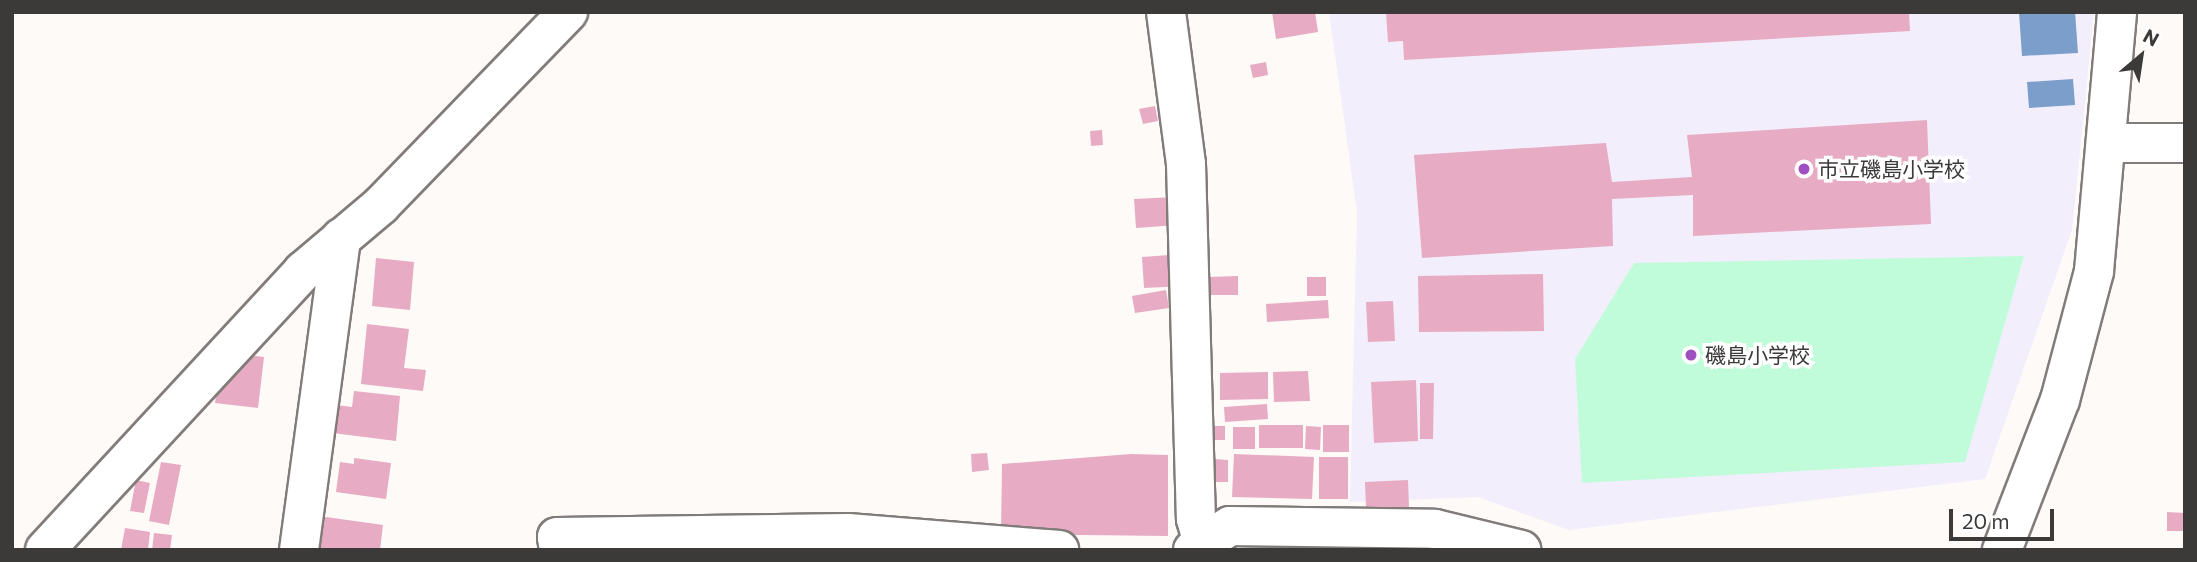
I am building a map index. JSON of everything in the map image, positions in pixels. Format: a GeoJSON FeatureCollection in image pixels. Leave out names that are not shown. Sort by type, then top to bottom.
{"type":"FeatureCollection","features":[{"type":"Feature","properties":{"kind":"street"},"geometry":{"type":"LineString","coordinates":[[45,550],[303,271],[341,238],[568,12]]}},
{"type":"Feature","properties":{"kind":"street"},"geometry":{"type":"LineString","coordinates":[[1166,12],[1186,164],[1198,547],[1230,526],[1435,529],[1521,550]]}},
{"type":"Feature","properties":{"kind":"street"},"geometry":{"type":"LineString","coordinates":[[2002,550],[2060,400],[2094,271],[2108,143],[2117,12]]}},
{"type":"Feature","properties":{"kind":"street"},"geometry":{"type":"LineString","coordinates":[[2108,143],[2185,143]]}},
{"type":"Feature","properties":{"kind":"street"},"geometry":{"type":"LineString","coordinates":[[299,550],[341,238]]}},
{"type":"Feature","properties":{"kind":"street"},"geometry":{"type":"LineString","coordinates":[[559,550],[557,537],[848,533],[1059,550]]}},
{"type":"Feature","properties":{"kind":"shaded area","name":"磯島小学校"},"geometry":{"type":"Polygon","coordinates":[[[1329,12],[2094,12],[2072,230],[1985,479],[1569,530],[1478,497],[1350,502],[1357,212],[1329,12]]]}},
{"type":"Feature","properties":{"kind":"shaded area"},"geometry":{"type":"Polygon","coordinates":[[[1231,542],[1388,550],[1226,550],[1231,542]]]}},
{"type":"Feature","properties":{"kind":"green space"},"geometry":{"type":"Polygon","coordinates":[[[2024,256],[1965,462],[1582,483],[1575,359],[1634,263],[2024,256]]]}},
{"type":"Feature","properties":{"kind":"water"},"geometry":{"type":"Polygon","coordinates":[[[2019,12],[2075,12],[2078,53],[2022,56],[2019,12]]]}},
{"type":"Feature","properties":{"kind":"water"},"geometry":{"type":"Polygon","coordinates":[[[2073,79],[2075,105],[2029,108],[2027,82],[2073,79]]]}},
{"type":"Feature","properties":{"kind":"building"},"geometry":{"type":"Polygon","coordinates":[[[1272,12],[1315,12],[1318,32],[1276,39],[1272,12]]]}},
{"type":"Feature","properties":{"kind":"building"},"geometry":{"type":"Polygon","coordinates":[[[1386,12],[1909,12],[1910,31],[1404,60],[1403,41],[1388,42],[1386,12]]]}},
{"type":"Feature","properties":{"kind":"building"},"geometry":{"type":"Polygon","coordinates":[[[1266,62],[1268,75],[1253,78],[1250,65],[1266,62]]]}},
{"type":"Feature","properties":{"kind":"building"},"geometry":{"type":"Polygon","coordinates":[[[1155,106],[1158,121],[1143,124],[1139,109],[1155,106]]]}},
{"type":"Feature","properties":{"kind":"building"},"geometry":{"type":"Polygon","coordinates":[[[1927,120],[1931,224],[1693,236],[1693,195],[1612,199],[1613,246],[1422,258],[1414,155],[1606,143],[1612,182],[1692,177],[1687,135],[1927,120]]]}},
{"type":"Feature","properties":{"kind":"building"},"geometry":{"type":"Polygon","coordinates":[[[1102,130],[1103,145],[1091,146],[1090,131],[1102,130]]]}},
{"type":"Feature","properties":{"kind":"building"},"geometry":{"type":"Polygon","coordinates":[[[1175,197],[1177,225],[1136,228],[1134,199],[1175,197]]]}},
{"type":"Feature","properties":{"kind":"building"},"geometry":{"type":"Polygon","coordinates":[[[1183,254],[1185,286],[1144,288],[1142,257],[1183,254]]]}},
{"type":"Feature","properties":{"kind":"building"},"geometry":{"type":"Polygon","coordinates":[[[376,258],[414,262],[410,310],[372,306],[376,258]]]}},
{"type":"Feature","properties":{"kind":"building"},"geometry":{"type":"Polygon","coordinates":[[[1543,274],[1544,331],[1419,332],[1418,276],[1543,274]]]}},
{"type":"Feature","properties":{"kind":"building"},"geometry":{"type":"Polygon","coordinates":[[[1238,276],[1238,295],[1209,295],[1208,277],[1238,276]]]}},
{"type":"Feature","properties":{"kind":"building"},"geometry":{"type":"Polygon","coordinates":[[[1307,277],[1326,277],[1326,296],[1307,296],[1307,277]]]}},
{"type":"Feature","properties":{"kind":"building"},"geometry":{"type":"Polygon","coordinates":[[[1166,290],[1169,308],[1135,313],[1132,296],[1166,290]]]}},
{"type":"Feature","properties":{"kind":"building"},"geometry":{"type":"Polygon","coordinates":[[[1328,300],[1329,318],[1267,322],[1266,304],[1328,300]]]}},
{"type":"Feature","properties":{"kind":"building"},"geometry":{"type":"Polygon","coordinates":[[[1393,301],[1395,341],[1368,342],[1366,302],[1393,301]]]}},
{"type":"Feature","properties":{"kind":"building"},"geometry":{"type":"Polygon","coordinates":[[[367,324],[409,329],[404,368],[426,370],[423,391],[361,384],[367,324]]]}},
{"type":"Feature","properties":{"kind":"building"},"geometry":{"type":"Polygon","coordinates":[[[238,354],[264,357],[258,408],[215,403],[217,387],[238,354]]]}},
{"type":"Feature","properties":{"kind":"building"},"geometry":{"type":"Polygon","coordinates":[[[1308,371],[1310,401],[1274,402],[1273,372],[1308,371]]]}},
{"type":"Feature","properties":{"kind":"building"},"geometry":{"type":"Polygon","coordinates":[[[1268,372],[1268,399],[1220,400],[1220,373],[1268,372]]]}},
{"type":"Feature","properties":{"kind":"building"},"geometry":{"type":"Polygon","coordinates":[[[1416,380],[1418,441],[1374,443],[1371,382],[1416,380]]]}},
{"type":"Feature","properties":{"kind":"building"},"geometry":{"type":"Polygon","coordinates":[[[1420,383],[1434,383],[1433,439],[1420,439],[1420,383]]]}},
{"type":"Feature","properties":{"kind":"building"},"geometry":{"type":"Polygon","coordinates":[[[354,391],[400,396],[396,441],[333,433],[336,405],[352,407],[354,391]]]}},
{"type":"Feature","properties":{"kind":"building"},"geometry":{"type":"Polygon","coordinates":[[[1267,404],[1268,419],[1225,422],[1224,407],[1267,404]]]}},
{"type":"Feature","properties":{"kind":"building"},"geometry":{"type":"Polygon","coordinates":[[[1259,425],[1303,425],[1303,448],[1259,448],[1259,425]]]}},
{"type":"Feature","properties":{"kind":"building"},"geometry":{"type":"Polygon","coordinates":[[[1323,425],[1349,425],[1349,452],[1323,452],[1323,425]]]}},
{"type":"Feature","properties":{"kind":"building"},"geometry":{"type":"Polygon","coordinates":[[[1205,426],[1225,426],[1225,440],[1205,440],[1205,426]]]}},
{"type":"Feature","properties":{"kind":"building"},"geometry":{"type":"Polygon","coordinates":[[[1306,426],[1321,427],[1320,450],[1305,449],[1306,426]]]}},
{"type":"Feature","properties":{"kind":"building"},"geometry":{"type":"Polygon","coordinates":[[[1233,427],[1255,427],[1255,449],[1233,449],[1233,427]]]}},
{"type":"Feature","properties":{"kind":"building"},"geometry":{"type":"Polygon","coordinates":[[[987,453],[989,470],[972,472],[971,454],[987,453]]]}},
{"type":"Feature","properties":{"kind":"building"},"geometry":{"type":"Polygon","coordinates":[[[1131,454],[1168,455],[1168,536],[1001,534],[1002,464],[1131,454]]]}},
{"type":"Feature","properties":{"kind":"building"},"geometry":{"type":"Polygon","coordinates":[[[1234,454],[1314,457],[1312,499],[1232,497],[1234,454]]]}},
{"type":"Feature","properties":{"kind":"building"},"geometry":{"type":"Polygon","coordinates":[[[1319,457],[1348,457],[1348,499],[1319,499],[1319,457]]]}},
{"type":"Feature","properties":{"kind":"building"},"geometry":{"type":"Polygon","coordinates":[[[354,458],[391,463],[386,499],[336,492],[340,462],[354,464],[354,458]]]}},
{"type":"Feature","properties":{"kind":"building"},"geometry":{"type":"Polygon","coordinates":[[[1214,459],[1228,460],[1228,482],[1213,482],[1214,459]]]}},
{"type":"Feature","properties":{"kind":"building"},"geometry":{"type":"Polygon","coordinates":[[[161,462],[181,465],[169,525],[149,521],[161,462]]]}},
{"type":"Feature","properties":{"kind":"building"},"geometry":{"type":"Polygon","coordinates":[[[136,480],[150,483],[144,513],[130,511],[136,480]]]}},
{"type":"Feature","properties":{"kind":"building"},"geometry":{"type":"Polygon","coordinates":[[[1408,480],[1409,507],[1366,509],[1365,482],[1408,480]]]}},
{"type":"Feature","properties":{"kind":"building"},"geometry":{"type":"Polygon","coordinates":[[[2167,512],[2185,513],[2185,531],[2167,531],[2167,512]]]}},
{"type":"Feature","properties":{"kind":"building"},"geometry":{"type":"Polygon","coordinates":[[[319,516],[383,525],[380,550],[314,550],[319,516]]]}},
{"type":"Feature","properties":{"kind":"building"},"geometry":{"type":"Polygon","coordinates":[[[125,528],[150,532],[148,550],[121,550],[125,528]]]}},
{"type":"Feature","properties":{"kind":"building"},"geometry":{"type":"Polygon","coordinates":[[[154,533],[172,535],[170,550],[152,550],[154,533]]]}},
{"type":"Feature","properties":{"kind":"place","name":"市立磯島小学校"},"geometry":{"type":"Point","coordinates":[1804,169]}},
{"type":"Feature","properties":{"kind":"place","name":"磯島小学校"},"geometry":{"type":"Point","coordinates":[1691,355]}}]}
